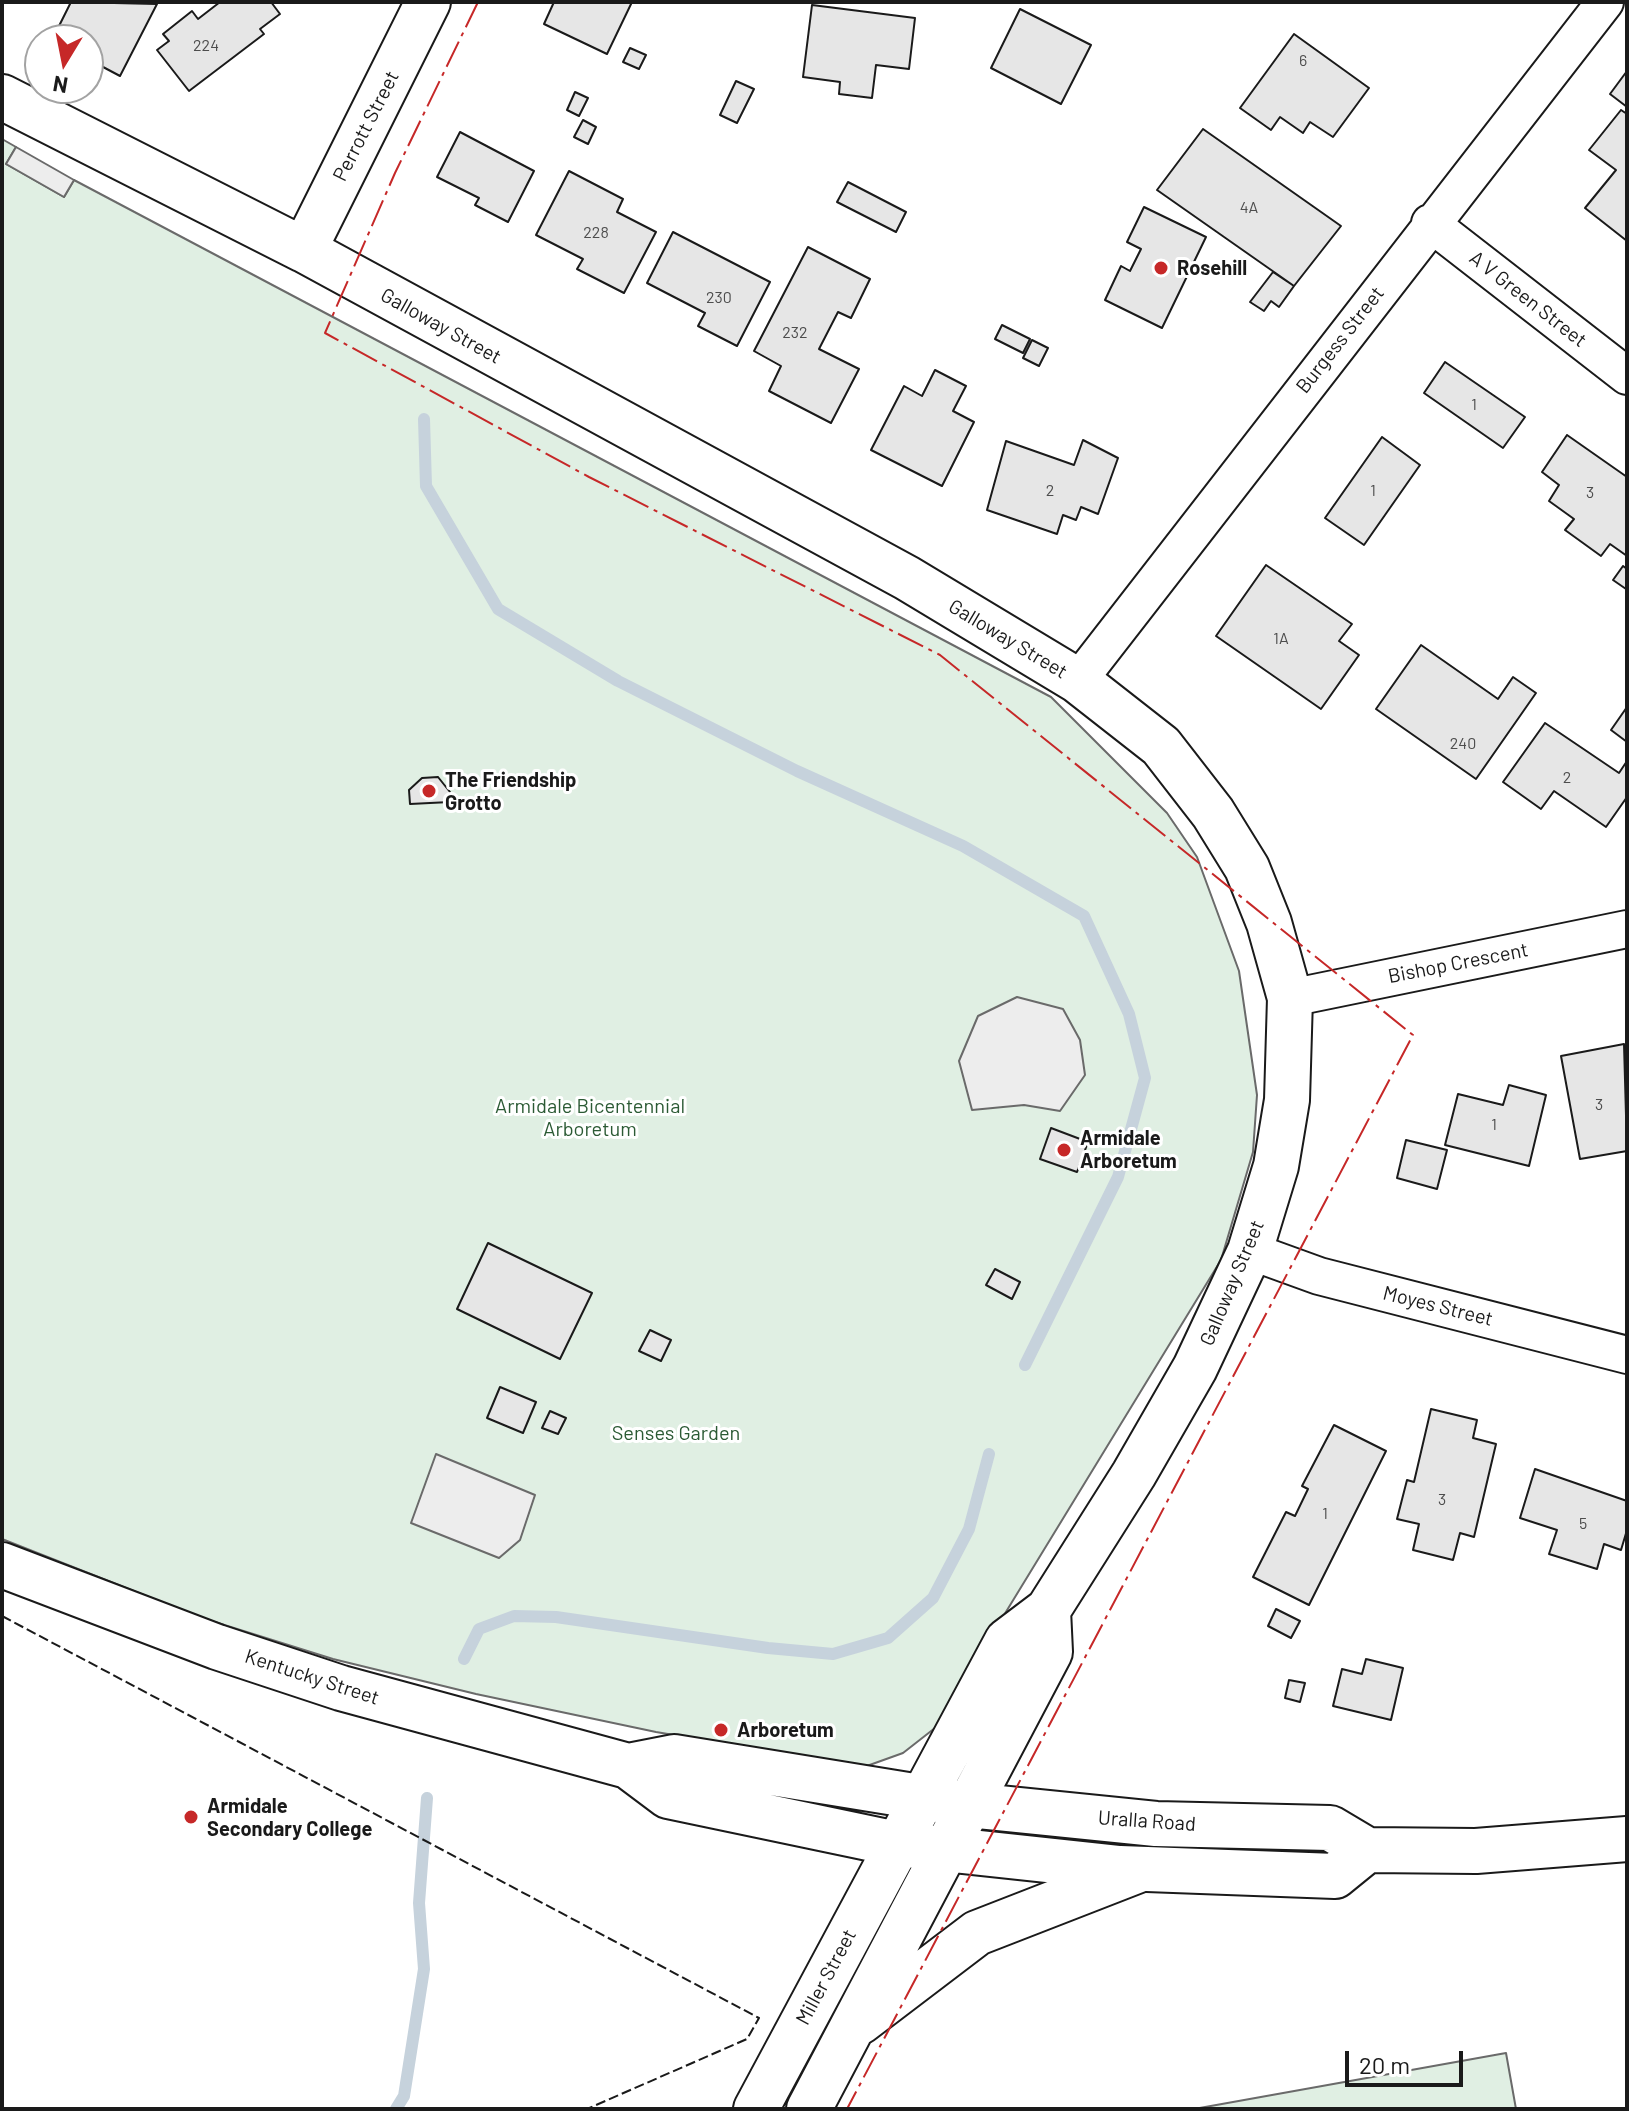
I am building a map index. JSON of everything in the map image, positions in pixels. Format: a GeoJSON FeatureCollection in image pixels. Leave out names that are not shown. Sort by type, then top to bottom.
{"type":"FeatureCollection","features":[{"type":"Feature","properties":{"kind":"main road","name":"Perrott Street"},"geometry":{"type":"LineString","coordinates":[[304,250],[428,2]]}},
{"type":"Feature","properties":{"kind":"main road","name":"Galloway Street"},"geometry":{"type":"LineString","coordinates":[[2,97],[304,250],[907,578],[1078,681],[1161,746],[1213,813],[1247,868],[1269,923],[1290,998],[1287,1100],[1276,1166],[1250,1251],[1195,1368],[1048,1610],[1007,1641],[897,1844]]}},
{"type":"Feature","properties":{"kind":"main road","name":"Kentucky Street"},"geometry":{"type":"LineString","coordinates":[[2,1565],[217,1647],[327,1683],[628,1766],[668,1796],[897,1844],[944,1850]]}},
{"type":"Feature","properties":{"kind":"main road"},"geometry":{"type":"LineString","coordinates":[[809,2109],[1050,1652],[1048,1610]]}},
{"type":"Feature","properties":{"kind":"main road","name":"Kentucky Street"},"geometry":{"type":"LineString","coordinates":[[628,1766],[674,1757],[920,1800]]}},
{"type":"Feature","properties":{"kind":"main road","name":"Uralla Road"},"geometry":{"type":"LineString","coordinates":[[920,1800],[1156,1824],[1330,1828],[1367,1850]]}},
{"type":"Feature","properties":{"kind":"main road"},"geometry":{"type":"LineString","coordinates":[[944,1850],[1139,1870],[1335,1876],[1367,1850],[1476,1851],[1627,1839]]}},
{"type":"Feature","properties":{"kind":"main road","name":"Miller Street"},"geometry":{"type":"LineString","coordinates":[[756,2109],[897,1844]]}},
{"type":"Feature","properties":{"kind":"main road"},"geometry":{"type":"LineString","coordinates":[[850,2030],[977,1933],[1139,1870]]}},
{"type":"Feature","properties":{"kind":"street","name":"Burgess Street"},"geometry":{"type":"LineString","coordinates":[[1078,681],[1430,223],[1605,2]]}},
{"type":"Feature","properties":{"kind":"street","name":"A V Green Street"},"geometry":{"type":"LineString","coordinates":[[1430,223],[1627,376]]}},
{"type":"Feature","properties":{"kind":"street","name":"Bishop Crescent"},"geometry":{"type":"LineString","coordinates":[[1290,998],[1627,929]]}},
{"type":"Feature","properties":{"kind":"street","name":"Moyes Street"},"geometry":{"type":"LineString","coordinates":[[1250,1251],[1319,1276],[1627,1355]]}},
{"type":"Feature","properties":{"kind":"green space","name":"Armidale Bicentennial Arboretum"},"geometry":{"type":"Polygon","coordinates":[[[2,139],[16,147],[6,164],[64,197],[74,180],[1051,697],[1167,813],[1197,857],[1239,971],[1257,1095],[1253,1152],[1221,1260],[935,1728],[903,1753],[864,1767],[656,1732],[476,1694],[333,1659],[202,1618],[2,1539],[2,139]]]}},
{"type":"Feature","properties":{"kind":"green space"},"geometry":{"type":"Polygon","coordinates":[[[1506,2053],[1516,2109],[1194,2109],[1506,2053]]]}},
{"type":"Feature","properties":{"kind":"shaded area"},"geometry":{"type":"Polygon","coordinates":[[[16,147],[74,180],[64,197],[6,164],[16,147]]]}},
{"type":"Feature","properties":{"kind":"shaded area"},"geometry":{"type":"Polygon","coordinates":[[[1017,997],[1063,1009],[1080,1040],[1085,1075],[1060,1111],[1024,1105],[972,1110],[959,1061],[978,1016],[1017,997]]]}},
{"type":"Feature","properties":{"kind":"shaded area"},"geometry":{"type":"Polygon","coordinates":[[[436,1454],[535,1495],[520,1540],[499,1558],[411,1523],[436,1454]]]}},
{"type":"Feature","properties":{"kind":"building"},"geometry":{"type":"Polygon","coordinates":[[[71,2],[157,4],[120,76],[104,68],[104,24],[60,24],[71,2]]]}},
{"type":"Feature","properties":{"kind":"building"},"geometry":{"type":"Polygon","coordinates":[[[220,2],[271,2],[280,14],[260,29],[264,34],[189,91],[157,50],[169,41],[163,34],[192,11],[198,19],[220,2]]]}},
{"type":"Feature","properties":{"kind":"building"},"geometry":{"type":"Polygon","coordinates":[[[554,2],[632,2],[607,54],[544,24],[554,2]]]}},
{"type":"Feature","properties":{"kind":"building"},"geometry":{"type":"Polygon","coordinates":[[[812,5],[915,18],[909,69],[876,65],[872,98],[839,94],[840,82],[803,77],[812,5]]]}},
{"type":"Feature","properties":{"kind":"building"},"geometry":{"type":"Polygon","coordinates":[[[1020,9],[1091,45],[1061,104],[991,68],[1020,9]]]}},
{"type":"Feature","properties":{"kind":"building"},"geometry":{"type":"Polygon","coordinates":[[[1294,34],[1369,88],[1333,137],[1310,122],[1303,133],[1280,117],[1271,130],[1240,108],[1294,34]]]}},
{"type":"Feature","properties":{"kind":"building"},"geometry":{"type":"Polygon","coordinates":[[[630,48],[646,55],[639,69],[623,62],[630,48]]]}},
{"type":"Feature","properties":{"kind":"building"},"geometry":{"type":"Polygon","coordinates":[[[1627,71],[1627,107],[1610,94],[1627,71]]]}},
{"type":"Feature","properties":{"kind":"building"},"geometry":{"type":"Polygon","coordinates":[[[736,81],[754,89],[737,123],[720,115],[736,81]]]}},
{"type":"Feature","properties":{"kind":"building"},"geometry":{"type":"Polygon","coordinates":[[[575,92],[588,98],[579,116],[567,110],[575,92]]]}},
{"type":"Feature","properties":{"kind":"building"},"geometry":{"type":"Polygon","coordinates":[[[1621,110],[1627,114],[1627,241],[1585,208],[1616,170],[1589,150],[1621,110]]]}},
{"type":"Feature","properties":{"kind":"building"},"geometry":{"type":"Polygon","coordinates":[[[583,120],[596,127],[588,144],[574,137],[583,120]]]}},
{"type":"Feature","properties":{"kind":"building"},"geometry":{"type":"Polygon","coordinates":[[[1203,129],[1341,226],[1294,286],[1157,190],[1203,129]]]}},
{"type":"Feature","properties":{"kind":"building"},"geometry":{"type":"Polygon","coordinates":[[[460,132],[534,171],[508,222],[475,205],[479,198],[437,177],[460,132]]]}},
{"type":"Feature","properties":{"kind":"building"},"geometry":{"type":"Polygon","coordinates":[[[569,171],[623,199],[617,212],[656,232],[624,293],[577,269],[583,259],[536,235],[569,171]]]}},
{"type":"Feature","properties":{"kind":"building"},"geometry":{"type":"Polygon","coordinates":[[[848,182],[906,212],[896,232],[837,202],[848,182]]]}},
{"type":"Feature","properties":{"kind":"building","name":"Rosehill"},"geometry":{"type":"Polygon","coordinates":[[[1144,207],[1206,237],[1162,328],[1105,300],[1121,266],[1130,271],[1141,249],[1127,242],[1144,207]]]}},
{"type":"Feature","properties":{"kind":"building"},"geometry":{"type":"Polygon","coordinates":[[[673,232],[770,282],[737,346],[698,326],[705,313],[647,283],[673,232]]]}},
{"type":"Feature","properties":{"kind":"building"},"geometry":{"type":"Polygon","coordinates":[[[808,247],[870,279],[851,318],[838,312],[819,349],[859,369],[831,423],[769,391],[781,366],[754,351],[808,247]]]}},
{"type":"Feature","properties":{"kind":"building"},"geometry":{"type":"Polygon","coordinates":[[[1273,272],[1294,286],[1279,307],[1271,301],[1264,311],[1250,302],[1273,272]]]}},
{"type":"Feature","properties":{"kind":"building"},"geometry":{"type":"Polygon","coordinates":[[[1002,325],[1030,339],[1023,353],[995,339],[1002,325]]]}},
{"type":"Feature","properties":{"kind":"building"},"geometry":{"type":"Polygon","coordinates":[[[1032,340],[1048,348],[1039,366],[1023,358],[1032,340]]]}},
{"type":"Feature","properties":{"kind":"building"},"geometry":{"type":"Polygon","coordinates":[[[1445,362],[1525,417],[1503,448],[1424,393],[1445,362]]]}},
{"type":"Feature","properties":{"kind":"building"},"geometry":{"type":"Polygon","coordinates":[[[935,370],[966,386],[953,411],[974,422],[942,486],[871,450],[904,386],[922,396],[935,370]]]}},
{"type":"Feature","properties":{"kind":"building"},"geometry":{"type":"Polygon","coordinates":[[[1567,435],[1627,477],[1627,556],[1610,544],[1601,556],[1565,530],[1574,519],[1549,501],[1559,485],[1542,472],[1567,435]]]}},
{"type":"Feature","properties":{"kind":"building"},"geometry":{"type":"Polygon","coordinates":[[[1382,437],[1420,465],[1364,545],[1325,518],[1382,437]]]}},
{"type":"Feature","properties":{"kind":"building"},"geometry":{"type":"Polygon","coordinates":[[[1083,440],[1118,458],[1098,514],[1081,507],[1076,520],[1063,515],[1057,534],[987,510],[1006,441],[1074,465],[1083,440]]]}},
{"type":"Feature","properties":{"kind":"building"},"geometry":{"type":"Polygon","coordinates":[[[1266,565],[1352,624],[1339,641],[1359,655],[1321,709],[1216,636],[1266,565]]]}},
{"type":"Feature","properties":{"kind":"building"},"geometry":{"type":"Polygon","coordinates":[[[1623,566],[1627,569],[1626,589],[1613,580],[1623,566]]]}},
{"type":"Feature","properties":{"kind":"building"},"geometry":{"type":"Polygon","coordinates":[[[1421,645],[1498,699],[1513,677],[1536,693],[1476,779],[1376,709],[1421,645]]]}},
{"type":"Feature","properties":{"kind":"building"},"geometry":{"type":"Polygon","coordinates":[[[1627,707],[1627,742],[1611,730],[1627,707]]]}},
{"type":"Feature","properties":{"kind":"building"},"geometry":{"type":"Polygon","coordinates":[[[1545,723],[1619,773],[1627,761],[1627,797],[1606,827],[1554,791],[1541,809],[1503,782],[1545,723]]]}},
{"type":"Feature","properties":{"kind":"building","name":"The Friendship Grotto"},"geometry":{"type":"Polygon","coordinates":[[[438,777],[450,792],[450,802],[410,804],[409,790],[422,778],[438,777]]]}},
{"type":"Feature","properties":{"kind":"building"},"geometry":{"type":"Polygon","coordinates":[[[1624,1044],[1627,1151],[1580,1159],[1561,1056],[1624,1044]]]}},
{"type":"Feature","properties":{"kind":"building"},"geometry":{"type":"Polygon","coordinates":[[[1509,1085],[1546,1095],[1529,1166],[1445,1145],[1458,1094],[1503,1105],[1509,1085]]]}},
{"type":"Feature","properties":{"kind":"building","name":"Armidale Arboretum"},"geometry":{"type":"Polygon","coordinates":[[[1051,1128],[1088,1142],[1077,1172],[1040,1159],[1051,1128]]]}},
{"type":"Feature","properties":{"kind":"building"},"geometry":{"type":"Polygon","coordinates":[[[1406,1140],[1447,1150],[1437,1189],[1397,1178],[1406,1140]]]}},
{"type":"Feature","properties":{"kind":"building"},"geometry":{"type":"Polygon","coordinates":[[[488,1243],[592,1293],[560,1359],[457,1309],[488,1243]]]}},
{"type":"Feature","properties":{"kind":"building"},"geometry":{"type":"Polygon","coordinates":[[[995,1269],[1020,1282],[1012,1299],[986,1285],[995,1269]]]}},
{"type":"Feature","properties":{"kind":"building"},"geometry":{"type":"Polygon","coordinates":[[[650,1330],[671,1340],[661,1361],[639,1351],[650,1330]]]}},
{"type":"Feature","properties":{"kind":"building"},"geometry":{"type":"Polygon","coordinates":[[[500,1387],[536,1402],[523,1433],[487,1418],[500,1387]]]}},
{"type":"Feature","properties":{"kind":"building"},"geometry":{"type":"Polygon","coordinates":[[[1431,1409],[1477,1420],[1473,1438],[1496,1444],[1474,1537],[1460,1533],[1453,1560],[1413,1550],[1419,1524],[1397,1519],[1407,1480],[1414,1482],[1431,1409]]]}},
{"type":"Feature","properties":{"kind":"building"},"geometry":{"type":"Polygon","coordinates":[[[550,1411],[566,1418],[558,1434],[542,1428],[550,1411]]]}},
{"type":"Feature","properties":{"kind":"building"},"geometry":{"type":"Polygon","coordinates":[[[1334,1425],[1386,1451],[1309,1605],[1253,1577],[1286,1512],[1295,1516],[1308,1489],[1302,1486],[1334,1425]]]}},
{"type":"Feature","properties":{"kind":"building"},"geometry":{"type":"Polygon","coordinates":[[[1535,1469],[1627,1501],[1627,1530],[1621,1550],[1604,1544],[1597,1569],[1549,1554],[1557,1530],[1520,1518],[1535,1469]]]}},
{"type":"Feature","properties":{"kind":"building"},"geometry":{"type":"Polygon","coordinates":[[[1276,1609],[1300,1621],[1291,1638],[1268,1626],[1276,1609]]]}},
{"type":"Feature","properties":{"kind":"building"},"geometry":{"type":"Polygon","coordinates":[[[1366,1659],[1403,1668],[1391,1720],[1333,1706],[1342,1669],[1362,1674],[1366,1659]]]}},
{"type":"Feature","properties":{"kind":"building"},"geometry":{"type":"Polygon","coordinates":[[[1289,1680],[1305,1683],[1300,1702],[1285,1698],[1289,1680]]]}},
{"type":"Feature","properties":{"kind":"waterway"},"geometry":{"type":"LineString","coordinates":[[424,419],[426,486],[498,609],[618,681],[797,771],[963,846],[1084,916],[1129,1014],[1145,1078],[1118,1177],[1025,1365]]}},
{"type":"Feature","properties":{"kind":"waterway"},"geometry":{"type":"LineString","coordinates":[[464,1659],[479,1629],[514,1616],[556,1617],[768,1648],[833,1654],[888,1638],[933,1598],[969,1529],[989,1454]]}},
{"type":"Feature","properties":{"kind":"waterway"},"geometry":{"type":"LineString","coordinates":[[396,2109],[404,2096],[424,1969],[419,1903],[427,1798]]}},
{"type":"Feature","properties":{"kind":"fence"},"geometry":{"type":"LineString","coordinates":[[2,1616],[759,2018],[747,2039],[587,2109]]}},
{"type":"Feature","properties":{"kind":"power"},"geometry":{"type":"LineString","coordinates":[[478,2],[395,173],[325,333],[589,477],[940,655],[1413,1035],[847,2109]]}},
{"type":"Feature","properties":{"kind":"place","name":"Rosehill"},"geometry":{"type":"Point","coordinates":[1161,268]}},
{"type":"Feature","properties":{"kind":"place","name":"The Friendship Grotto"},"geometry":{"type":"Point","coordinates":[429,791]}},
{"type":"Feature","properties":{"kind":"place","name":"Armidale Arboretum"},"geometry":{"type":"Point","coordinates":[1064,1150]}},
{"type":"Feature","properties":{"kind":"place","name":"Arboretum"},"geometry":{"type":"Point","coordinates":[721,1730]}},
{"type":"Feature","properties":{"kind":"place","name":"Armidale Secondary College"},"geometry":{"type":"Point","coordinates":[191,1817]}},
{"type":"Feature","properties":{"kind":"park label","name":"Senses Garden"},"geometry":{"type":"Point","coordinates":[676,1433]}}]}
